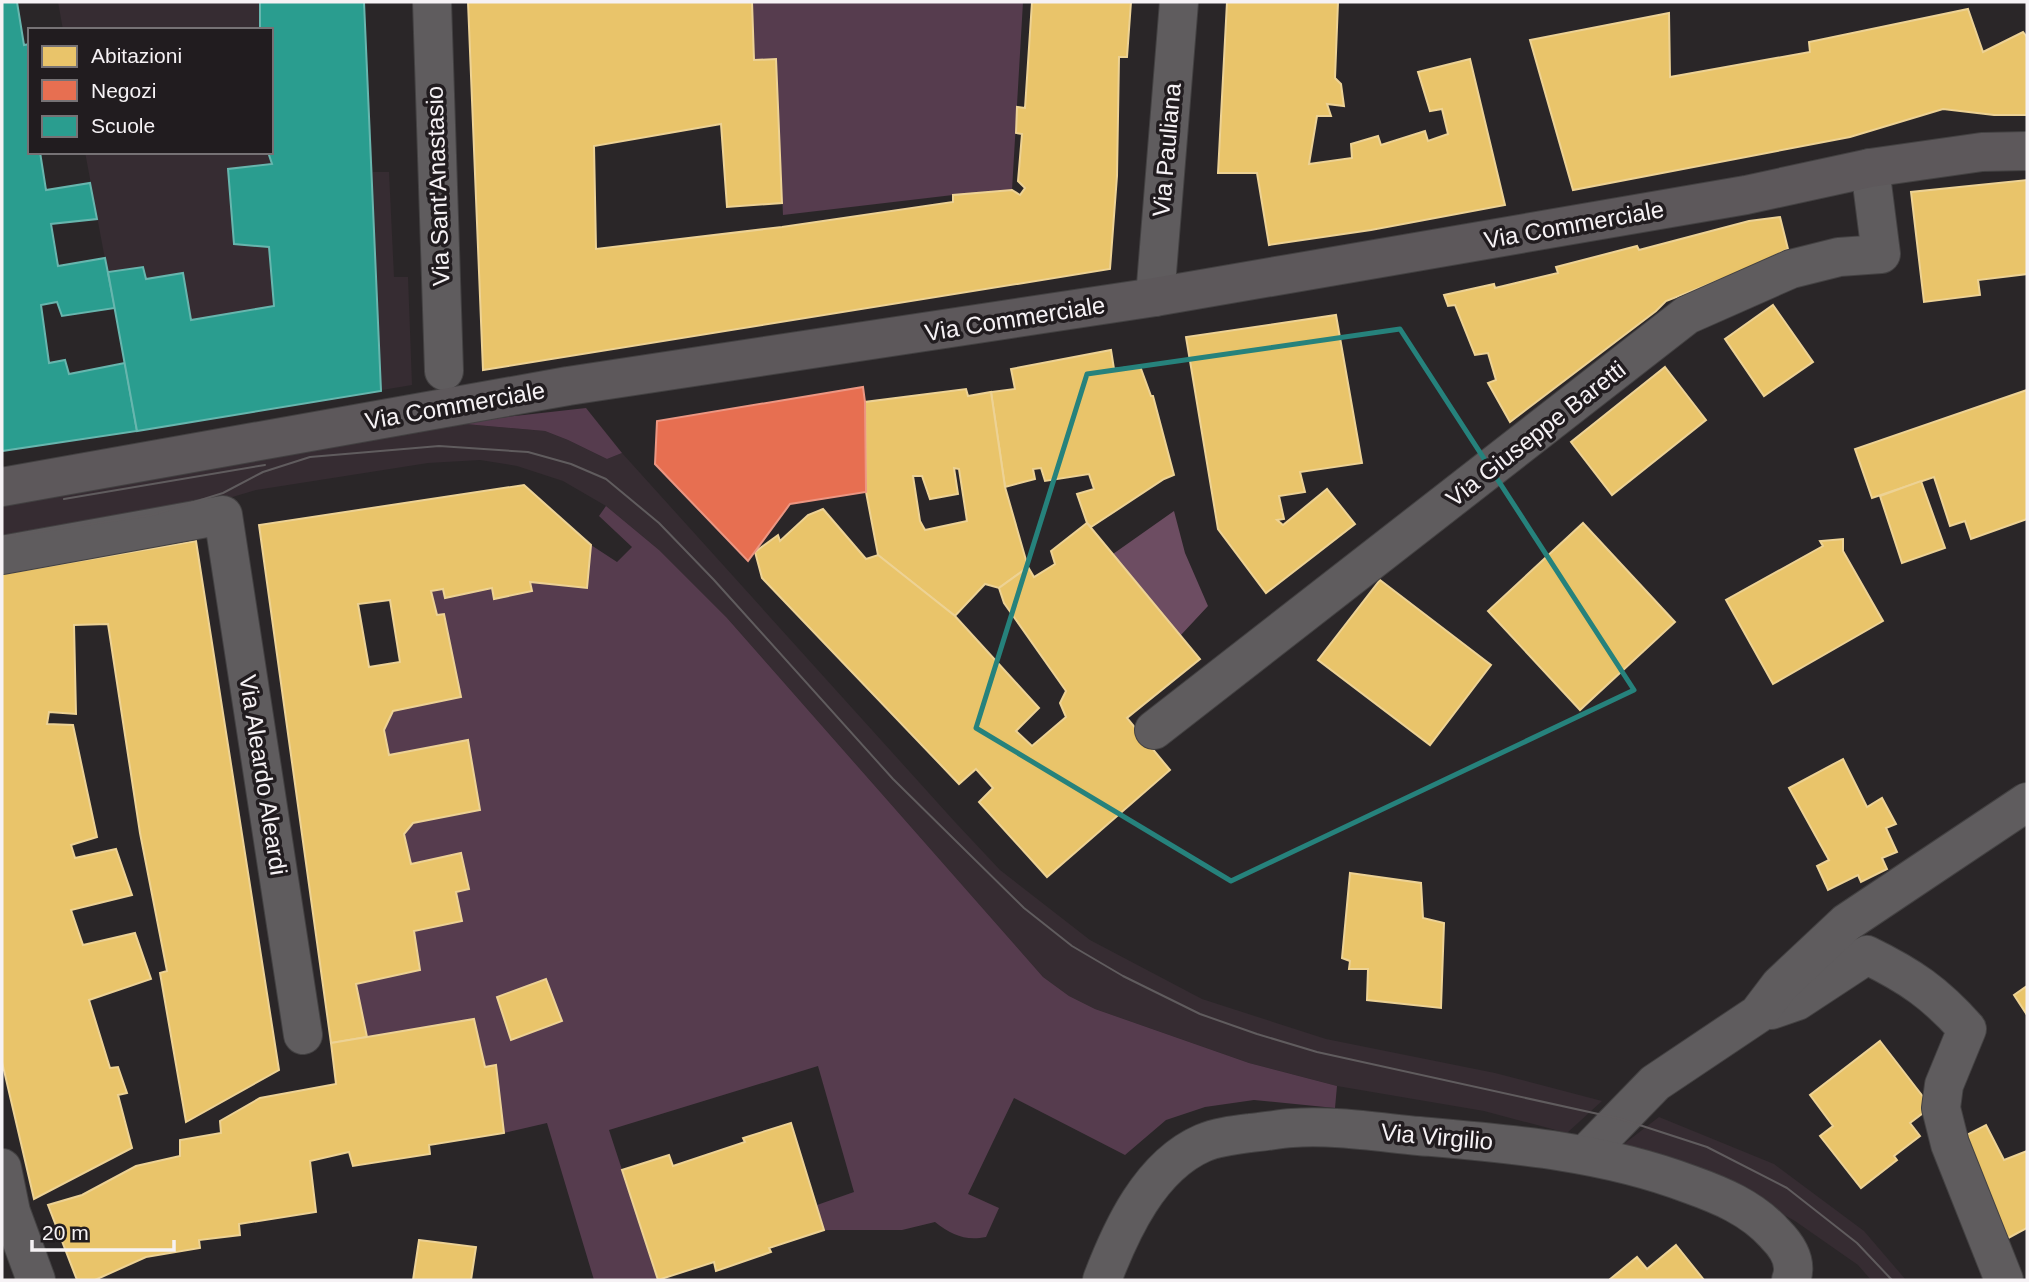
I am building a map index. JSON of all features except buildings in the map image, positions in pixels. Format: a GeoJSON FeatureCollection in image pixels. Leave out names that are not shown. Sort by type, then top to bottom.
{"type":"FeatureCollection","features":[{"type":"Feature","properties":{"kind":"main road","name":"Via Commerciale"},"geometry":{"type":"LineString","coordinates":[[2,487],[568,386],[1155,298],[1746,195],[1870,167],[1982,152],[2027,151]]}},
{"type":"Feature","properties":{"kind":"street","name":"Via Sant'Anastasio"},"geometry":{"type":"LineString","coordinates":[[432,2],[444,371]]}},
{"type":"Feature","properties":{"kind":"street","name":"Via Pauliana"},"geometry":{"type":"LineString","coordinates":[[1155,298],[1179,2]]}},
{"type":"Feature","properties":{"kind":"street","name":"Via Giuseppe Baretti"},"geometry":{"type":"LineString","coordinates":[[1154,730],[1687,315],[1791,269],[1839,257],[1881,254],[1870,167]]}},
{"type":"Feature","properties":{"kind":"street","name":"Via Aleardo Aleardi"},"geometry":{"type":"LineString","coordinates":[[2,555],[223,515],[303,1035]]}},
{"type":"Feature","properties":{"kind":"street"},"geometry":{"type":"LineString","coordinates":[[1758,1014],[1780,985],[1846,923],[2027,802]]}},
{"type":"Feature","properties":{"kind":"street"},"geometry":{"type":"LineString","coordinates":[[1586,1154],[1655,1083],[1758,1014],[1797,1001],[1867,955],[1895,969],[1941,1000],[1968,1029],[1944,1085],[1941,1108],[1950,1144],[2004,1280]]}},
{"type":"Feature","properties":{"kind":"street","name":"Via Virgilio"},"geometry":{"type":"LineString","coordinates":[[1102,1280],[1117,1240],[1143,1194],[1180,1157],[1215,1139],[1293,1128],[1350,1129],[1502,1143],[1586,1154],[1667,1175],[1725,1197],[1766,1223],[1789,1249],[1793,1274],[1791,1280]]}},
{"type":"Feature","properties":{"kind":"street"},"geometry":{"type":"LineString","coordinates":[[2,1168],[11,1212],[36,1280]]}},
{"type":"Feature","properties":{"kind":"highlighted area"},"geometry":{"type":"Polygon","coordinates":[[[1400,329],[1634,690],[1231,881],[976,728],[1087,374],[1400,329]]]}},
{"type":"Feature","properties":{"kind":"shaded area"},"geometry":{"type":"Polygon","coordinates":[[[58,2],[364,2],[373,172],[389,172],[394,277],[408,277],[412,385],[137,431],[85,154],[273,154],[273,28],[63,28],[58,2]]]}},
{"type":"Feature","properties":{"kind":"shaded area"},"geometry":{"type":"Polygon","coordinates":[[[752,2],[1023,2],[1012,190],[783,215],[776,59],[754,60],[752,2]]]}},
{"type":"Feature","properties":{"kind":"shaded area"},"geometry":{"type":"Polygon","coordinates":[[[586,408],[622,453],[607,459],[545,431],[454,423],[586,408]]]}},
{"type":"Feature","properties":{"kind":"shaded area"},"geometry":{"type":"Polygon","coordinates":[[[454,423],[545,431],[607,459],[622,453],[1000,870],[1090,940],[1202,999],[1326,1039],[1495,1073],[1602,1101],[1567,1133],[1484,1111],[1337,1086],[1249,1063],[1095,1009],[1069,996],[1043,977],[727,618],[659,550],[606,506],[563,481],[517,466],[480,460],[428,463],[256,490],[149,522],[2,547],[2,499],[454,423]]]}},
{"type":"Feature","properties":{"kind":"shaded area"},"geometry":{"type":"Polygon","coordinates":[[[606,506],[659,550],[727,618],[1043,977],[1069,996],[1095,1009],[1249,1063],[1337,1086],[1335,1108],[1254,1100],[1205,1107],[1166,1120],[1125,1155],[1014,1098],[968,1194],[999,1208],[986,1237],[959,1236],[935,1222],[902,1230],[824,1230],[817,1205],[854,1192],[818,1066],[609,1130],[658,1280],[594,1280],[547,1123],[504,1133],[496,1066],[485,1067],[474,1020],[367,1037],[356,984],[420,970],[414,931],[462,921],[456,892],[469,889],[461,853],[411,864],[404,834],[413,823],[480,810],[468,740],[389,755],[384,730],[393,711],[460,697],[444,614],[437,615],[431,591],[443,589],[446,598],[492,588],[494,599],[530,582],[587,588],[591,545],[617,562],[632,547],[599,516],[606,506]],[[546,980],[497,997],[511,1040],[562,1021],[546,980]]]}},
{"type":"Feature","properties":{"kind":"shaded area"},"geometry":{"type":"Polygon","coordinates":[[[1174,511],[1185,553],[1208,606],[1180,636],[1113,554],[1174,511]]]}},
{"type":"Feature","properties":{"kind":"shaded area"},"geometry":{"type":"Polygon","coordinates":[[[1659,1117],[1774,1164],[1864,1231],[1906,1280],[1871,1280],[1858,1265],[1795,1221],[1698,1167],[1620,1147],[1659,1117]]]}},
{"type":"Feature","properties":{"kind":"tram line"},"geometry":{"type":"LineString","coordinates":[[2,537],[152,515],[223,493],[263,472],[310,457],[439,446],[528,452],[571,464],[606,479],[659,523],[714,580],[893,779],[1024,908],[1072,946],[1123,976],[1200,1014],[1257,1034],[1317,1052],[1621,1119],[1707,1147],[1787,1188],[1857,1243],[1892,1280]]}},
{"type":"Feature","properties":{"kind":"tram line"},"geometry":{"type":"LineString","coordinates":[[64,499],[265,465]]}}]}
